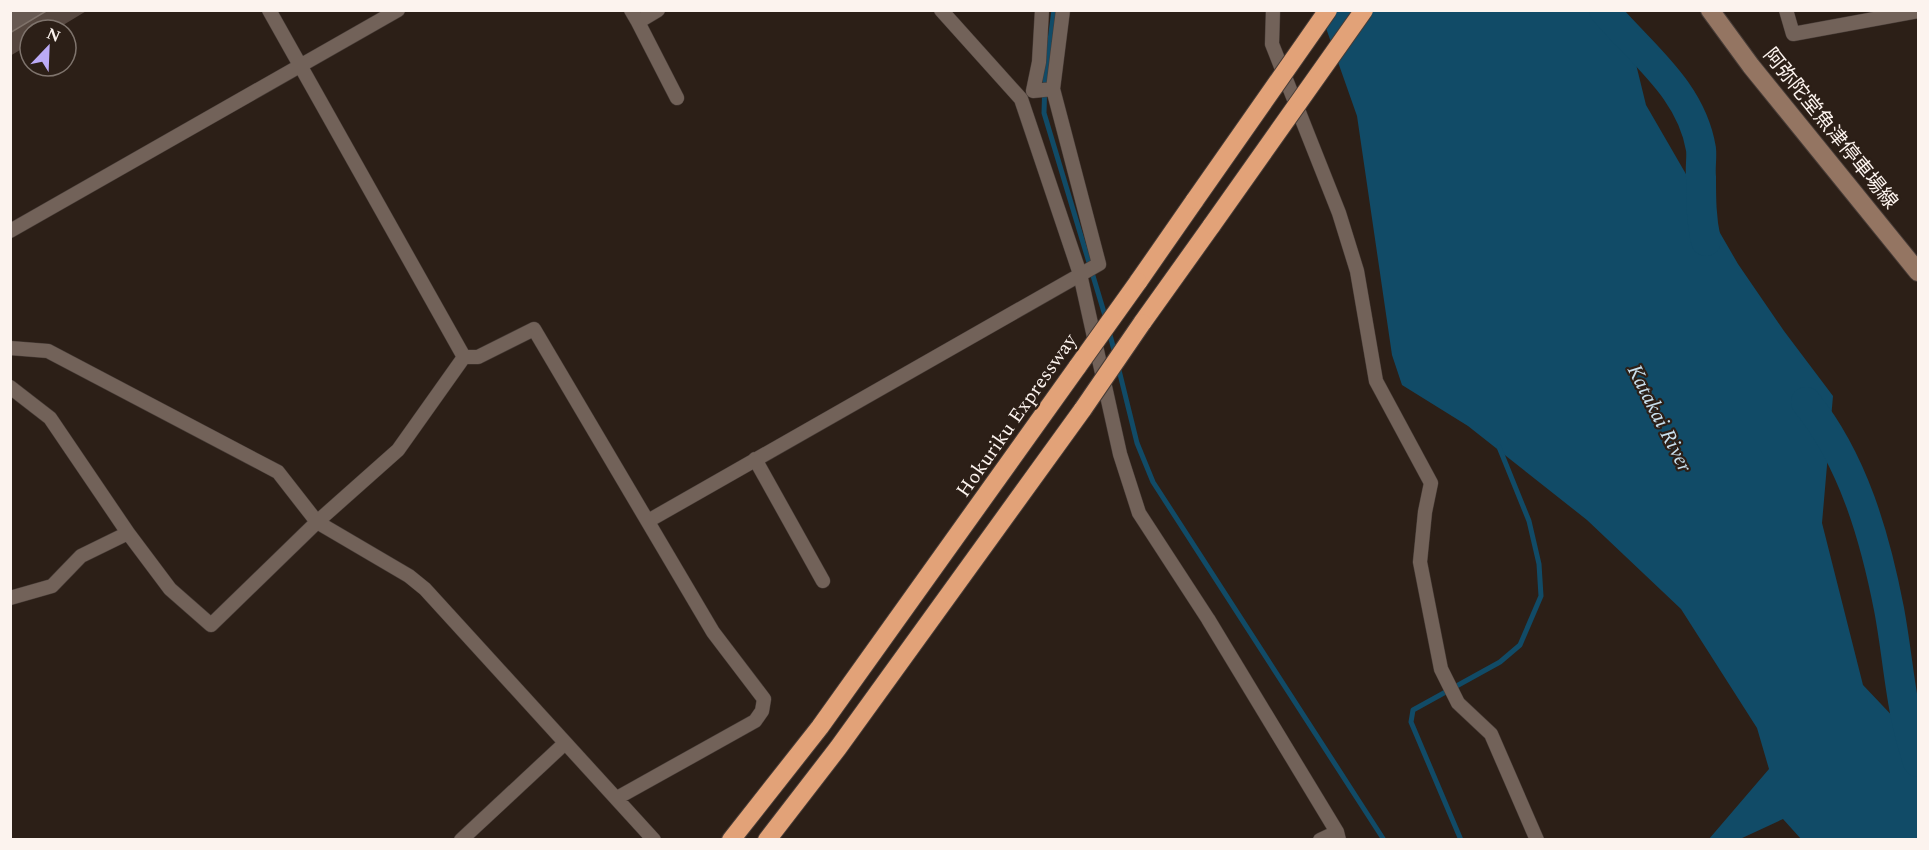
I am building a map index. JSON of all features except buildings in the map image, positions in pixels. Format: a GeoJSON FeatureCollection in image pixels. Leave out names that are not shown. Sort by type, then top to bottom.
{"type":"FeatureCollection","features":[{"type":"Feature","properties":{"kind":"highway","name":"Hokuriku Expressway"},"geometry":{"type":"LineString","coordinates":[[731,840],[820,727],[1138,282],[1328,10]]}},
{"type":"Feature","properties":{"kind":"highway"},"geometry":{"type":"LineString","coordinates":[[767,840],[886,683],[1364,10]]}},
{"type":"Feature","properties":{"kind":"main road","name":"阿弥陀堂魚津停車場線"},"geometry":{"type":"LineString","coordinates":[[1710,10],[1751,66],[1918,272]]}},
{"type":"Feature","properties":{"kind":"street"},"geometry":{"type":"LineString","coordinates":[[269,10],[464,357]]}},
{"type":"Feature","properties":{"kind":"street"},"geometry":{"type":"LineString","coordinates":[[10,231],[398,10]]}},
{"type":"Feature","properties":{"kind":"street"},"geometry":{"type":"LineString","coordinates":[[658,10],[634,16],[677,98]]}},
{"type":"Feature","properties":{"kind":"street"},"geometry":{"type":"LineString","coordinates":[[941,10],[1027,95],[1080,274],[1120,454],[1139,513],[1208,619],[1338,836],[1320,840]]}},
{"type":"Feature","properties":{"kind":"street"},"geometry":{"type":"LineString","coordinates":[[1027,95],[1039,62],[1042,10]]}},
{"type":"Feature","properties":{"kind":"street"},"geometry":{"type":"LineString","coordinates":[[648,520],[1098,264],[1053,89],[1063,10]]}},
{"type":"Feature","properties":{"kind":"street"},"geometry":{"type":"LineString","coordinates":[[1273,10],[1272,44],[1339,213],[1357,271],[1376,381],[1431,483],[1425,512],[1420,562],[1441,669],[1458,703],[1491,734],[1537,840]]}},
{"type":"Feature","properties":{"kind":"street"},"geometry":{"type":"LineString","coordinates":[[1786,10],[1793,34],[1918,11]]}},
{"type":"Feature","properties":{"kind":"street"},"geometry":{"type":"LineString","coordinates":[[1027,95],[1053,89]]}},
{"type":"Feature","properties":{"kind":"street"},"geometry":{"type":"LineString","coordinates":[[464,357],[478,357],[534,329],[713,632],[764,699],[762,711],[755,721],[617,798]]}},
{"type":"Feature","properties":{"kind":"street"},"geometry":{"type":"LineString","coordinates":[[10,348],[48,351],[278,472],[317,522],[409,576],[425,589],[654,840]]}},
{"type":"Feature","properties":{"kind":"street"},"geometry":{"type":"LineString","coordinates":[[10,387],[50,418],[128,533],[170,589],[211,625],[317,522],[398,450],[464,357]]}},
{"type":"Feature","properties":{"kind":"street"},"geometry":{"type":"LineString","coordinates":[[755,459],[823,581]]}},
{"type":"Feature","properties":{"kind":"street"},"geometry":{"type":"LineString","coordinates":[[10,598],[52,586],[81,556],[128,533]]}},
{"type":"Feature","properties":{"kind":"street"},"geometry":{"type":"LineString","coordinates":[[460,840],[564,744]]}},
{"type":"Feature","properties":{"kind":"water"},"geometry":{"type":"Polygon","coordinates":[[[1320,11],[1623,11],[1646,105],[1738,264],[1784,331],[1833,396],[1822,523],[1863,685],[1918,743],[1918,839],[1801,839],[1783,819],[1740,839],[1709,839],[1769,769],[1757,728],[1681,609],[1587,520],[1468,426],[1402,385],[1392,355],[1357,116],[1320,11]]]}},
{"type":"Feature","properties":{"kind":"waterway"},"geometry":{"type":"LineString","coordinates":[[1054,10],[1045,78],[1044,113],[1106,319]]}},
{"type":"Feature","properties":{"kind":"waterway","name":"Katakai River"},"geometry":{"type":"LineString","coordinates":[[1604,10],[1663,74],[1687,108],[1701,149],[1702,209],[1706,241]]}},
{"type":"Feature","properties":{"kind":"waterway"},"geometry":{"type":"LineString","coordinates":[[1109,331],[1115,354]]}},
{"type":"Feature","properties":{"kind":"waterway"},"geometry":{"type":"LineString","coordinates":[[1118,366],[1137,443],[1153,482],[1384,840]]}},
{"type":"Feature","properties":{"kind":"waterway","name":"Katakai River"},"geometry":{"type":"LineString","coordinates":[[1806,402],[1837,449],[1860,500],[1869,527],[1883,582],[1907,723],[1918,762]]}},
{"type":"Feature","properties":{"kind":"waterway"},"geometry":{"type":"LineString","coordinates":[[1461,840],[1411,722],[1413,710],[1500,662],[1520,645],[1541,596],[1539,564],[1529,521],[1499,447]]}}]}
